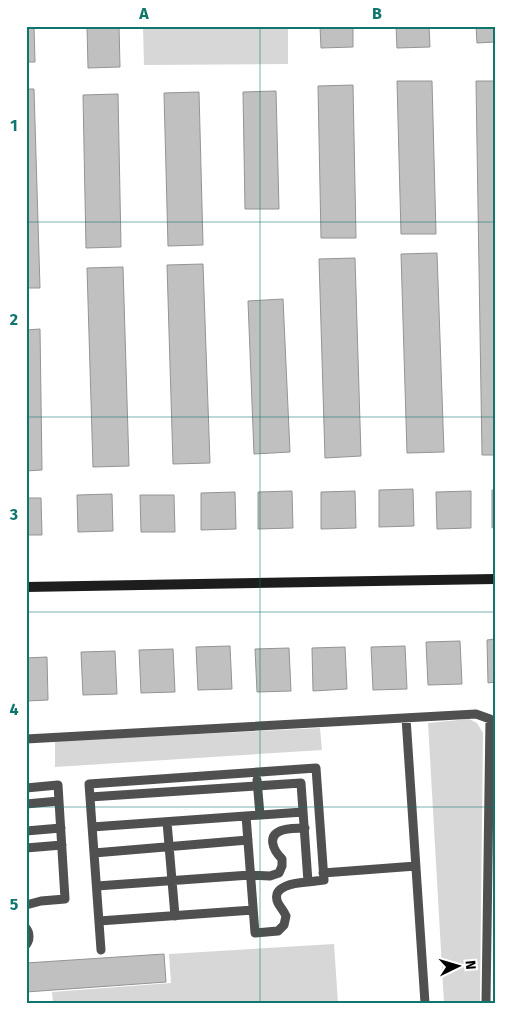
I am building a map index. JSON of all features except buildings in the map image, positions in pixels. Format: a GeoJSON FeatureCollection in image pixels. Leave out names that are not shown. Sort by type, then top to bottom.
{"type":"FeatureCollection","features":[{"type":"Feature","properties":{"kind":"main road"},"geometry":{"type":"LineString","coordinates":[[26,586],[495,580]]}},
{"type":"Feature","properties":{"kind":"lane"},"geometry":{"type":"LineString","coordinates":[[26,738],[476,714],[490,719],[486,1003]]}},
{"type":"Feature","properties":{"kind":"lane"},"geometry":{"type":"LineString","coordinates":[[406,718],[425,1003]]}},
{"type":"Feature","properties":{"kind":"lane"},"geometry":{"type":"LineString","coordinates":[[101,950],[89,784],[316,768],[324,880],[290,884],[278,892],[278,904],[286,916],[284,925],[278,931],[255,932],[246,816]]}},
{"type":"Feature","properties":{"kind":"lane"},"geometry":{"type":"LineString","coordinates":[[256,772],[260,815]]}},
{"type":"Feature","properties":{"kind":"lane"},"geometry":{"type":"LineString","coordinates":[[90,797],[301,783],[308,882]]}},
{"type":"Feature","properties":{"kind":"lane"},"geometry":{"type":"LineString","coordinates":[[26,788],[58,786],[65,899],[40,901],[26,905]]}},
{"type":"Feature","properties":{"kind":"lane"},"geometry":{"type":"LineString","coordinates":[[26,804],[59,802]]}},
{"type":"Feature","properties":{"kind":"lane"},"geometry":{"type":"LineString","coordinates":[[92,827],[303,812]]}},
{"type":"Feature","properties":{"kind":"lane"},"geometry":{"type":"LineString","coordinates":[[167,822],[175,916]]}},
{"type":"Feature","properties":{"kind":"lane"},"geometry":{"type":"LineString","coordinates":[[26,830],[61,828]]}},
{"type":"Feature","properties":{"kind":"lane"},"geometry":{"type":"LineString","coordinates":[[97,886],[250,875],[270,876],[279,873],[282,866],[282,859],[273,848],[272,840],[276,834],[283,830],[304,828]]}},
{"type":"Feature","properties":{"kind":"lane"},"geometry":{"type":"LineString","coordinates":[[94,852],[248,840]]}},
{"type":"Feature","properties":{"kind":"lane"},"geometry":{"type":"LineString","coordinates":[[26,848],[62,845]]}},
{"type":"Feature","properties":{"kind":"lane"},"geometry":{"type":"LineString","coordinates":[[323,873],[416,866]]}},
{"type":"Feature","properties":{"kind":"lane"},"geometry":{"type":"LineString","coordinates":[[99,922],[253,910]]}},
{"type":"Feature","properties":{"kind":"lane"},"geometry":{"type":"LineString","coordinates":[[26,928],[29,931],[30,937],[26,945]]}},
{"type":"Feature","properties":{"kind":"shaded area"},"geometry":{"type":"Polygon","coordinates":[[[143,26],[288,26],[288,64],[144,65],[143,26]]]}},
{"type":"Feature","properties":{"kind":"shaded area"},"geometry":{"type":"Polygon","coordinates":[[[469,719],[477,723],[483,733],[480,1003],[444,1003],[428,723],[469,719]]]}},
{"type":"Feature","properties":{"kind":"shaded area"},"geometry":{"type":"Polygon","coordinates":[[[320,728],[322,750],[55,767],[55,741],[320,728]]]}},
{"type":"Feature","properties":{"kind":"shaded area"},"geometry":{"type":"Polygon","coordinates":[[[334,944],[338,1003],[53,1003],[52,992],[171,983],[169,954],[334,944]]]}}]}
